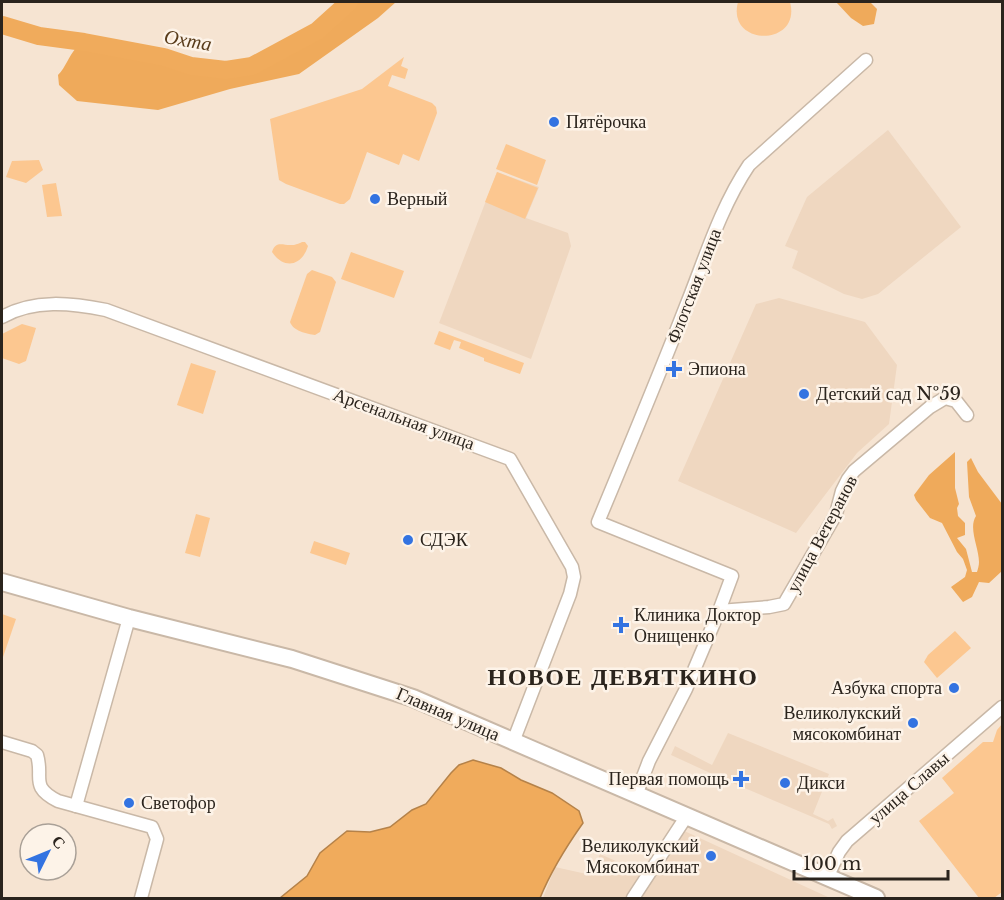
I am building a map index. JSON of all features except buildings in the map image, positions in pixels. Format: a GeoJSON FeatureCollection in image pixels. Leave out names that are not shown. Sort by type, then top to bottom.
{"type":"FeatureCollection","features":[{"type":"Feature","properties":{"kind":"main road","name":"Главная улица"},"geometry":{"type":"LineString","coordinates":[[2,582],[129,618],[292,659],[413,698],[876,898]]}},
{"type":"Feature","properties":{"kind":"street","name":"Флотская улица"},"geometry":{"type":"LineString","coordinates":[[719,611],[732,576],[598,522],[722,213],[736,184],[748,165],[866,60]]}},
{"type":"Feature","properties":{"kind":"street","name":"Арсенальная улица"},"geometry":{"type":"LineString","coordinates":[[2,317],[49,303],[106,310],[510,459],[554,533],[572,567],[574,577],[570,594],[513,742]]}},
{"type":"Feature","properties":{"kind":"street","name":"улица Ветеранов"},"geometry":{"type":"LineString","coordinates":[[719,611],[784,604],[836,514],[842,491],[854,471],[930,407],[945,398],[956,401],[967,415]]}},
{"type":"Feature","properties":{"kind":"street"},"geometry":{"type":"LineString","coordinates":[[636,795],[649,761],[686,689],[719,611]]}},
{"type":"Feature","properties":{"kind":"street"},"geometry":{"type":"LineString","coordinates":[[76,806],[129,618]]}},
{"type":"Feature","properties":{"kind":"street","name":"улица Славы"},"geometry":{"type":"LineString","coordinates":[[827,878],[838,852],[847,841],[1002,707]]}},
{"type":"Feature","properties":{"kind":"street"},"geometry":{"type":"LineString","coordinates":[[2,742],[32,751],[37,755],[41,789],[48,796],[58,801],[152,827],[157,839],[141,898]]}},
{"type":"Feature","properties":{"kind":"street"},"geometry":{"type":"LineString","coordinates":[[633,898],[686,817]]}},
{"type":"Feature","properties":{"kind":"shaded area"},"geometry":{"type":"Polygon","coordinates":[[[354,2],[396,2],[378,18],[299,74],[230,89],[158,110],[77,101],[59,85],[58,75],[76,48],[106,54],[141,57],[216,74],[251,68],[319,34],[354,2]]]}},
{"type":"Feature","properties":{"kind":"shaded area"},"geometry":{"type":"Polygon","coordinates":[[[738,2],[790,2],[791,17],[785,27],[776,34],[764,36],[752,34],[743,27],[737,17],[738,2]]]}},
{"type":"Feature","properties":{"kind":"shaded area"},"geometry":{"type":"Polygon","coordinates":[[[836,2],[870,2],[877,9],[874,24],[863,26],[851,18],[836,2]]]}},
{"type":"Feature","properties":{"kind":"shaded area"},"geometry":{"type":"Polygon","coordinates":[[[404,57],[401,66],[408,69],[405,79],[392,75],[388,86],[432,103],[437,113],[419,161],[403,154],[399,165],[367,152],[350,199],[344,204],[279,180],[270,119],[362,89],[404,57]]]}},
{"type":"Feature","properties":{"kind":"shaded area"},"geometry":{"type":"Polygon","coordinates":[[[888,130],[961,227],[878,294],[862,299],[844,294],[792,268],[798,251],[785,246],[807,197],[888,130]]]}},
{"type":"Feature","properties":{"kind":"shaded area"},"geometry":{"type":"Polygon","coordinates":[[[506,144],[546,160],[537,185],[496,169],[506,144]]]}},
{"type":"Feature","properties":{"kind":"shaded area"},"geometry":{"type":"Polygon","coordinates":[[[39,160],[43,170],[26,183],[6,177],[12,161],[39,160]]]}},
{"type":"Feature","properties":{"kind":"shaded area"},"geometry":{"type":"Polygon","coordinates":[[[497,172],[539,187],[526,218],[568,233],[571,246],[531,359],[439,323],[497,172]]]}},
{"type":"Feature","properties":{"kind":"shaded area"},"geometry":{"type":"Polygon","coordinates":[[[497,172],[538,188],[525,219],[485,202],[497,172]]]}},
{"type":"Feature","properties":{"kind":"shaded area"},"geometry":{"type":"Polygon","coordinates":[[[56,183],[62,216],[47,217],[42,185],[56,183]]]}},
{"type":"Feature","properties":{"kind":"shaded area"},"geometry":{"type":"Polygon","coordinates":[[[302,242],[308,246],[305,253],[302,258],[292,263],[282,261],[272,252],[278,245],[294,245],[302,242]]]}},
{"type":"Feature","properties":{"kind":"shaded area"},"geometry":{"type":"Polygon","coordinates":[[[351,252],[404,271],[394,298],[341,279],[351,252]]]}},
{"type":"Feature","properties":{"kind":"shaded area"},"geometry":{"type":"Polygon","coordinates":[[[312,270],[332,277],[336,282],[320,332],[315,335],[297,330],[290,322],[307,274],[312,270]]]}},
{"type":"Feature","properties":{"kind":"shaded area","name":"Детский сад №59"},"geometry":{"type":"Polygon","coordinates":[[[779,298],[865,322],[897,365],[889,424],[857,453],[796,533],[678,481],[756,304],[779,298]]]}},
{"type":"Feature","properties":{"kind":"shaded area"},"geometry":{"type":"Polygon","coordinates":[[[22,324],[36,328],[26,361],[19,364],[2,358],[2,334],[22,324]]]}},
{"type":"Feature","properties":{"kind":"shaded area"},"geometry":{"type":"Polygon","coordinates":[[[439,331],[524,363],[520,374],[484,361],[484,358],[459,348],[461,342],[454,340],[450,350],[434,344],[439,331]]]}},
{"type":"Feature","properties":{"kind":"shaded area"},"geometry":{"type":"Polygon","coordinates":[[[191,363],[216,371],[203,414],[177,405],[191,363]]]}},
{"type":"Feature","properties":{"kind":"shaded area"},"geometry":{"type":"Polygon","coordinates":[[[955,452],[958,516],[965,523],[965,535],[957,538],[966,549],[972,572],[977,572],[979,556],[973,532],[976,516],[969,497],[967,462],[971,458],[978,472],[1002,504],[1002,571],[989,583],[979,582],[972,597],[963,602],[951,587],[965,577],[967,570],[963,559],[942,523],[930,518],[914,495],[929,475],[955,452]]]}},
{"type":"Feature","properties":{"kind":"shaded area"},"geometry":{"type":"Polygon","coordinates":[[[196,514],[210,518],[200,557],[185,553],[196,514]]]}},
{"type":"Feature","properties":{"kind":"shaded area"},"geometry":{"type":"Polygon","coordinates":[[[314,541],[350,553],[346,565],[310,553],[314,541]]]}},
{"type":"Feature","properties":{"kind":"shaded area"},"geometry":{"type":"Polygon","coordinates":[[[2,614],[16,619],[2,660],[2,614]]]}},
{"type":"Feature","properties":{"kind":"shaded area"},"geometry":{"type":"Polygon","coordinates":[[[955,631],[971,648],[937,678],[924,662],[928,655],[955,631]]]}},
{"type":"Feature","properties":{"kind":"shaded area"},"geometry":{"type":"Polygon","coordinates":[[[1002,724],[1002,892],[994,898],[979,898],[919,821],[954,793],[942,778],[983,742],[993,742],[1002,724]]]}},
{"type":"Feature","properties":{"kind":"shaded area"},"geometry":{"type":"Polygon","coordinates":[[[728,733],[829,774],[813,814],[828,821],[833,818],[837,826],[832,829],[829,824],[671,755],[675,746],[712,765],[728,733]]]}},
{"type":"Feature","properties":{"kind":"shaded area"},"geometry":{"type":"Polygon","coordinates":[[[473,760],[501,768],[521,780],[552,793],[579,811],[583,823],[559,859],[540,898],[280,898],[307,876],[320,853],[347,831],[370,832],[390,827],[412,810],[426,804],[459,765],[473,760]]]}},
{"type":"Feature","properties":{"kind":"shaded area"},"geometry":{"type":"Polygon","coordinates":[[[680,829],[754,863],[830,898],[637,898],[680,829]]]}},
{"type":"Feature","properties":{"kind":"shaded area"},"geometry":{"type":"Polygon","coordinates":[[[600,854],[643,873],[626,898],[543,898],[555,867],[591,875],[600,854]]]}},
{"type":"Feature","properties":{"kind":"waterway","name":"Охта"},"geometry":{"type":"LineString","coordinates":[[2,25],[39,36],[164,57],[191,66],[226,70],[252,66],[317,31],[349,2]]}},
{"type":"Feature","properties":{"kind":"place","name":"Пятёрочка"},"geometry":{"type":"Point","coordinates":[554,122]}},
{"type":"Feature","properties":{"kind":"place","name":"Верный"},"geometry":{"type":"Point","coordinates":[375,199]}},
{"type":"Feature","properties":{"kind":"place","name":"Эпиона"},"geometry":{"type":"Point","coordinates":[674,369]}},
{"type":"Feature","properties":{"kind":"place","name":"Детский сад №59"},"geometry":{"type":"Point","coordinates":[804,394]}},
{"type":"Feature","properties":{"kind":"place","name":"СДЭК"},"geometry":{"type":"Point","coordinates":[408,540]}},
{"type":"Feature","properties":{"kind":"place","name":"Клиника Доктор Онищенко"},"geometry":{"type":"Point","coordinates":[621,625]}},
{"type":"Feature","properties":{"kind":"place","name":"Азбука спорта"},"geometry":{"type":"Point","coordinates":[954,688]}},
{"type":"Feature","properties":{"kind":"place","name":"Великолукский мясокомбинат"},"geometry":{"type":"Point","coordinates":[913,723]}},
{"type":"Feature","properties":{"kind":"place","name":"Первая помощь"},"geometry":{"type":"Point","coordinates":[741,779]}},
{"type":"Feature","properties":{"kind":"place","name":"Дикси"},"geometry":{"type":"Point","coordinates":[785,783]}},
{"type":"Feature","properties":{"kind":"place","name":"Светофор"},"geometry":{"type":"Point","coordinates":[129,803]}},
{"type":"Feature","properties":{"kind":"place","name":"Великолукский Мясокомбинат"},"geometry":{"type":"Point","coordinates":[711,856]}},
{"type":"Feature","properties":{"kind":"district","name":"НОВОЕ ДЕВЯТКИНО"},"geometry":{"type":"Point","coordinates":[623,676]}}]}
